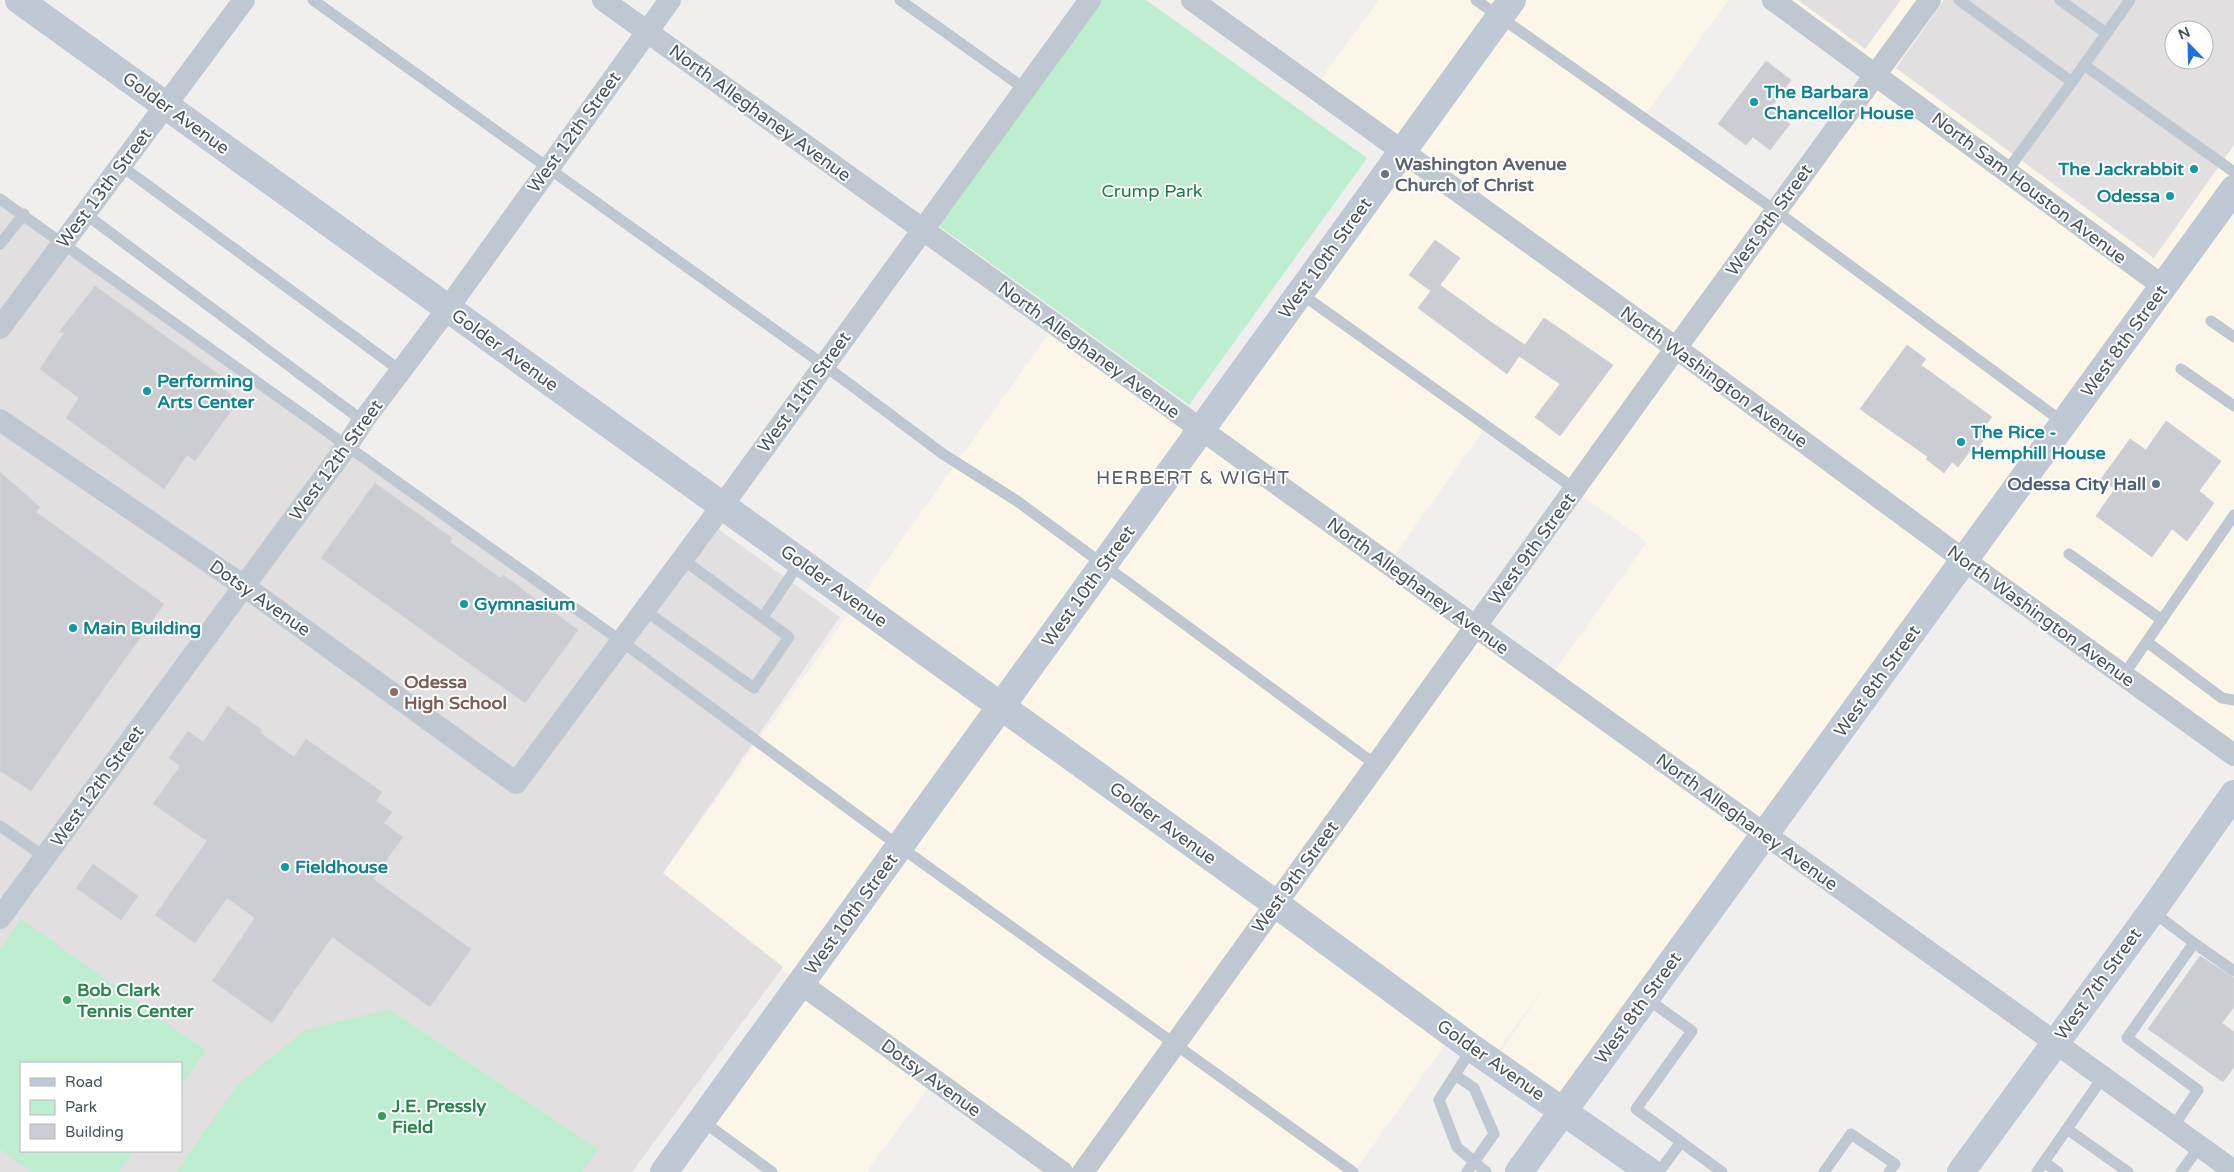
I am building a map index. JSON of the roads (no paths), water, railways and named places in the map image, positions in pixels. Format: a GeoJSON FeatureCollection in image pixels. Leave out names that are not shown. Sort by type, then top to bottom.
{"type":"FeatureCollection","features":[{"type":"Feature","properties":{"kind":"main road","name":"Golder Avenue"},"geometry":{"type":"LineString","coordinates":[[19,0],[1276,904],[1472,1048],[1650,1172]]}},
{"type":"Feature","properties":{"kind":"main road","name":"West 10th Street"},"geometry":{"type":"LineString","coordinates":[[664,1172],[1506,9]]}},
{"type":"Feature","properties":{"kind":"main road","name":"West 8th Street"},"geometry":{"type":"LineString","coordinates":[[1519,1172],[2064,423],[2232,197]]}},
{"type":"Feature","properties":{"kind":"main road","name":"West 7th Street"},"geometry":{"type":"LineString","coordinates":[[1961,1172],[2152,911],[2234,794]]}},
{"type":"Feature","properties":{"kind":"street","name":"West 13th Street"},"geometry":{"type":"LineString","coordinates":[[0,328],[244,0]]}},
{"type":"Feature","properties":{"kind":"street","name":"North Alleghaney Avenue"},"geometry":{"type":"LineString","coordinates":[[603,0],[2234,1171]]}},
{"type":"Feature","properties":{"kind":"street","name":"West 12th Street"},"geometry":{"type":"LineString","coordinates":[[0,918],[363,421],[448,308],[670,0]]}},
{"type":"Feature","properties":{"kind":"street","name":"West 11th Street"},"geometry":{"type":"LineString","coordinates":[[516,783],[722,506],[1090,0]]}},
{"type":"Feature","properties":{"kind":"street","name":"North Washington Avenue"},"geometry":{"type":"LineString","coordinates":[[1192,0],[1676,348],[2123,676],[2234,755]]}},
{"type":"Feature","properties":{"kind":"street","name":"North Sam Houston Avenue"},"geometry":{"type":"LineString","coordinates":[[1773,0],[2164,287]]}},
{"type":"Feature","properties":{"kind":"street","name":"West 9th Street"},"geometry":{"type":"LineString","coordinates":[[1084,1172],[1676,348],[1930,0]]}},
{"type":"Feature","properties":{"kind":"street","name":"Dotsy Avenue"},"geometry":{"type":"LineString","coordinates":[[0,420],[244,586],[516,783]]}},
{"type":"Feature","properties":{"kind":"street","name":"Dotsy Avenue"},"geometry":{"type":"LineString","coordinates":[[800,984],[1062,1172]]}},
{"type":"Feature","properties":{"kind":"lane"},"geometry":{"type":"LineString","coordinates":[[313,0],[824,365],[943,454],[1017,502],[1376,766]]}},
{"type":"Feature","properties":{"kind":"lane"},"geometry":{"type":"LineString","coordinates":[[900,0],[1025,89]]}},
{"type":"Feature","properties":{"kind":"lane"},"geometry":{"type":"LineString","coordinates":[[1476,0],[1506,9],[2064,423]]}},
{"type":"Feature","properties":{"kind":"lane"},"geometry":{"type":"LineString","coordinates":[[1959,0],[1975,4],[2072,82]]}},
{"type":"Feature","properties":{"kind":"lane"},"geometry":{"type":"LineString","coordinates":[[2060,0],[2106,33]]}},
{"type":"Feature","properties":{"kind":"lane"},"geometry":{"type":"LineString","coordinates":[[2007,171],[2130,0]]}},
{"type":"Feature","properties":{"kind":"lane"},"geometry":{"type":"LineString","coordinates":[[2084,65],[2234,172]]}},
{"type":"Feature","properties":{"kind":"lane"},"geometry":{"type":"LineString","coordinates":[[120,165],[401,371]]}},
{"type":"Feature","properties":{"kind":"lane"},"geometry":{"type":"LineString","coordinates":[[0,199],[24,214],[621,641],[900,846],[1353,1172]]}},
{"type":"Feature","properties":{"kind":"lane"},"geometry":{"type":"LineString","coordinates":[[84,213],[363,421]]}},
{"type":"Feature","properties":{"kind":"lane"},"geometry":{"type":"LineString","coordinates":[[0,244],[24,214]]}},
{"type":"Feature","properties":{"kind":"lane"},"geometry":{"type":"LineString","coordinates":[[0,224],[10,231]]}},
{"type":"Feature","properties":{"kind":"lane"},"geometry":{"type":"LineString","coordinates":[[1300,293],[1575,489]]}},
{"type":"Feature","properties":{"kind":"lane"},"geometry":{"type":"LineString","coordinates":[[2211,321],[2234,337]]}},
{"type":"Feature","properties":{"kind":"lane"},"geometry":{"type":"LineString","coordinates":[[2181,369],[2234,406]]}},
{"type":"Feature","properties":{"kind":"lane"},"geometry":{"type":"LineString","coordinates":[[2123,676],[2234,515]]}},
{"type":"Feature","properties":{"kind":"lane"},"geometry":{"type":"LineString","coordinates":[[2069,554],[2162,620]]}},
{"type":"Feature","properties":{"kind":"lane"},"geometry":{"type":"LineString","coordinates":[[644,610],[754,688],[789,637],[682,559]]}},
{"type":"Feature","properties":{"kind":"lane"},"geometry":{"type":"LineString","coordinates":[[763,617],[800,562]]}},
{"type":"Feature","properties":{"kind":"lane"},"geometry":{"type":"LineString","coordinates":[[2147,642],[2222,698],[2234,700]]}},
{"type":"Feature","properties":{"kind":"lane"},"geometry":{"type":"LineString","coordinates":[[0,826],[44,857]]}},
{"type":"Feature","properties":{"kind":"lane"},"geometry":{"type":"LineString","coordinates":[[2152,911],[2234,971]]}},
{"type":"Feature","properties":{"kind":"lane"},"geometry":{"type":"LineString","coordinates":[[2173,1126],[2198,1090],[2127,1038],[2194,943]]}},
{"type":"Feature","properties":{"kind":"lane"},"geometry":{"type":"LineString","coordinates":[[1646,998],[1692,1031],[1636,1109],[1722,1172]]}},
{"type":"Feature","properties":{"kind":"lane"},"geometry":{"type":"LineString","coordinates":[[1472,1048],[1439,1100],[1457,1147],[1486,1172]]}},
{"type":"Feature","properties":{"kind":"lane"},"geometry":{"type":"LineString","coordinates":[[1455,1075],[1474,1088],[1494,1134],[1466,1172]]}},
{"type":"Feature","properties":{"kind":"lane"},"geometry":{"type":"LineString","coordinates":[[2037,1172],[2103,1077]]}},
{"type":"Feature","properties":{"kind":"lane"},"geometry":{"type":"LineString","coordinates":[[702,1120],[772,1172]]}},
{"type":"Feature","properties":{"kind":"lane"},"geometry":{"type":"LineString","coordinates":[[2067,1129],[2128,1172]]}},
{"type":"Feature","properties":{"kind":"lane"},"geometry":{"type":"LineString","coordinates":[[1824,1172],[1852,1134],[1895,1164],[1889,1172]]}},
{"type":"Feature","properties":{"kind":"lane"},"geometry":{"type":"LineString","coordinates":[[1659,1172],[1681,1142]]}},
{"type":"Feature","properties":{"kind":"lane"},"geometry":{"type":"LineString","coordinates":[[2182,1172],[2200,1146]]}},
{"type":"Feature","properties":{"kind":"lane"},"geometry":{"type":"LineString","coordinates":[[2044,1162],[2058,1172]]}},
{"type":"Feature","properties":{"kind":"place","name":"The Barbara Chancellor House"},"geometry":{"type":"Point","coordinates":[1754,102]}},
{"type":"Feature","properties":{"kind":"place","name":"The Jackrabbit"},"geometry":{"type":"Point","coordinates":[2194,169]}},
{"type":"Feature","properties":{"kind":"place","name":"Washington Avenue Church of Christ"},"geometry":{"type":"Point","coordinates":[1385,174]}},
{"type":"Feature","properties":{"kind":"place","name":"Odessa"},"geometry":{"type":"Point","coordinates":[2170,196]}},
{"type":"Feature","properties":{"kind":"place","name":"Performing Arts Center"},"geometry":{"type":"Point","coordinates":[147,391]}},
{"type":"Feature","properties":{"kind":"place","name":"The Rice - Hemphill House"},"geometry":{"type":"Point","coordinates":[1961,442]}},
{"type":"Feature","properties":{"kind":"place","name":"Odessa City Hall"},"geometry":{"type":"Point","coordinates":[2156,484]}},
{"type":"Feature","properties":{"kind":"place","name":"Gymnasium"},"geometry":{"type":"Point","coordinates":[464,604]}},
{"type":"Feature","properties":{"kind":"place","name":"Main Building"},"geometry":{"type":"Point","coordinates":[73,628]}},
{"type":"Feature","properties":{"kind":"place","name":"Odessa High School"},"geometry":{"type":"Point","coordinates":[394,692]}},
{"type":"Feature","properties":{"kind":"place","name":"Fieldhouse"},"geometry":{"type":"Point","coordinates":[285,867]}},
{"type":"Feature","properties":{"kind":"place","name":"Bob Clark Tennis Center"},"geometry":{"type":"Point","coordinates":[67,1000]}},
{"type":"Feature","properties":{"kind":"place","name":"J.E. Pressly Field"},"geometry":{"type":"Point","coordinates":[382,1116]}},
{"type":"Feature","properties":{"kind":"district","name":"HERBERT & WIGHT"},"geometry":{"type":"Point","coordinates":[1193,477]}},
{"type":"Feature","properties":{"kind":"park label","name":"Crump Park"},"geometry":{"type":"Point","coordinates":[1152,191]}}]}
